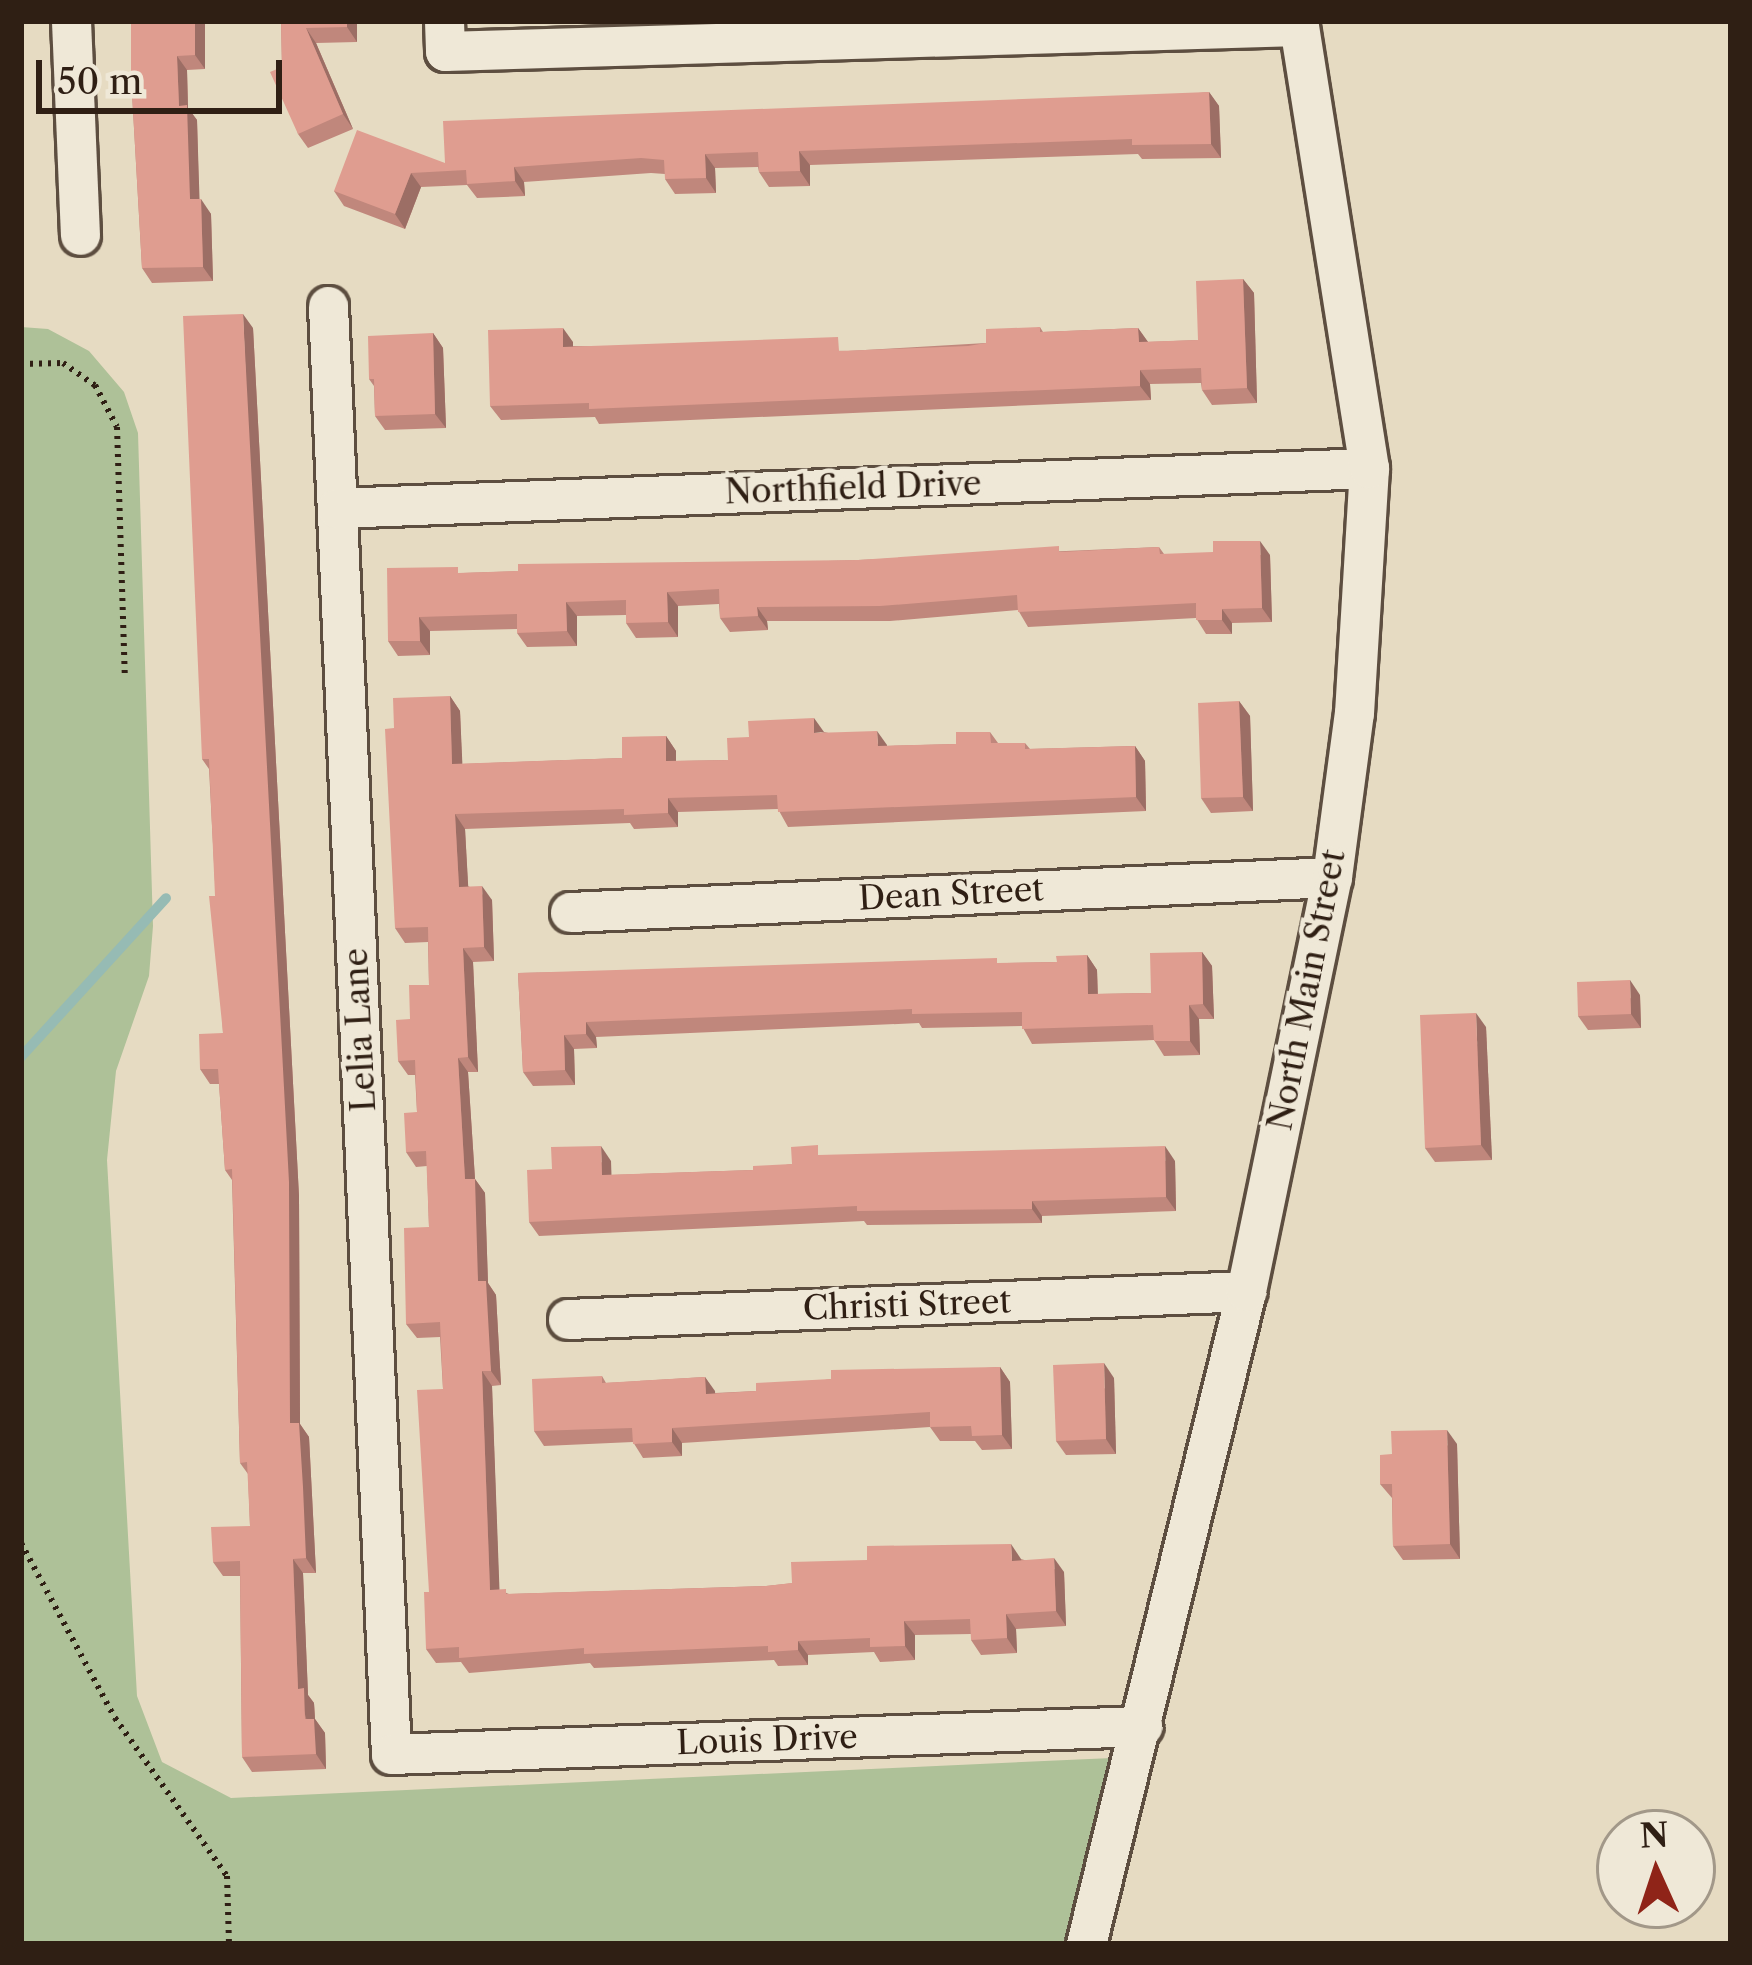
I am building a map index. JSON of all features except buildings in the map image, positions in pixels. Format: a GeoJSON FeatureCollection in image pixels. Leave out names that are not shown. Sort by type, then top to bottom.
{"type":"FeatureCollection","features":[{"type":"Feature","properties":{"kind":"street"},"geometry":{"type":"LineString","coordinates":[[71,21],[80,235]]}},
{"type":"Feature","properties":{"kind":"street"},"geometry":{"type":"LineString","coordinates":[[444,21],[445,51],[1299,23]]}},
{"type":"Feature","properties":{"kind":"street","name":"North Main Street"},"geometry":{"type":"LineString","coordinates":[[1086,1944],[1246,1291],[1332,877],[1365,596],[1369,468],[1299,23]]}},
{"type":"Feature","properties":{"kind":"street","name":"Lelia Lane"},"geometry":{"type":"LineString","coordinates":[[328,307],[392,1754]]}},
{"type":"Feature","properties":{"kind":"street","name":"Northfield Drive"},"geometry":{"type":"LineString","coordinates":[[337,508],[1369,468]]}},
{"type":"Feature","properties":{"kind":"street","name":"Dean Street"},"geometry":{"type":"LineString","coordinates":[[570,912],[1332,877]]}},
{"type":"Feature","properties":{"kind":"street","name":"Christi Street"},"geometry":{"type":"LineString","coordinates":[[568,1319],[1246,1291]]}},
{"type":"Feature","properties":{"kind":"street","name":"Louis Drive"},"geometry":{"type":"LineString","coordinates":[[392,1754],[1142,1726]]}},
{"type":"Feature","properties":{"kind":"path"},"geometry":{"type":"LineString","coordinates":[[21,364],[63,363],[95,385],[117,428],[125,680]]}},
{"type":"Feature","properties":{"kind":"path"},"geometry":{"type":"LineString","coordinates":[[21,1543],[115,1718],[227,1876],[230,1944]]}},
{"type":"Feature","properties":{"kind":"green space"},"geometry":{"type":"Polygon","coordinates":[[[21,327],[48,329],[89,351],[124,392],[138,433],[153,926],[149,976],[116,1071],[107,1160],[137,1696],[162,1762],[231,1798],[1112,1758],[1063,1944],[21,1944],[21,327]]]}},
{"type":"Feature","properties":{"kind":"waterway"},"geometry":{"type":"LineString","coordinates":[[21,1057],[166,898]]}}]}
